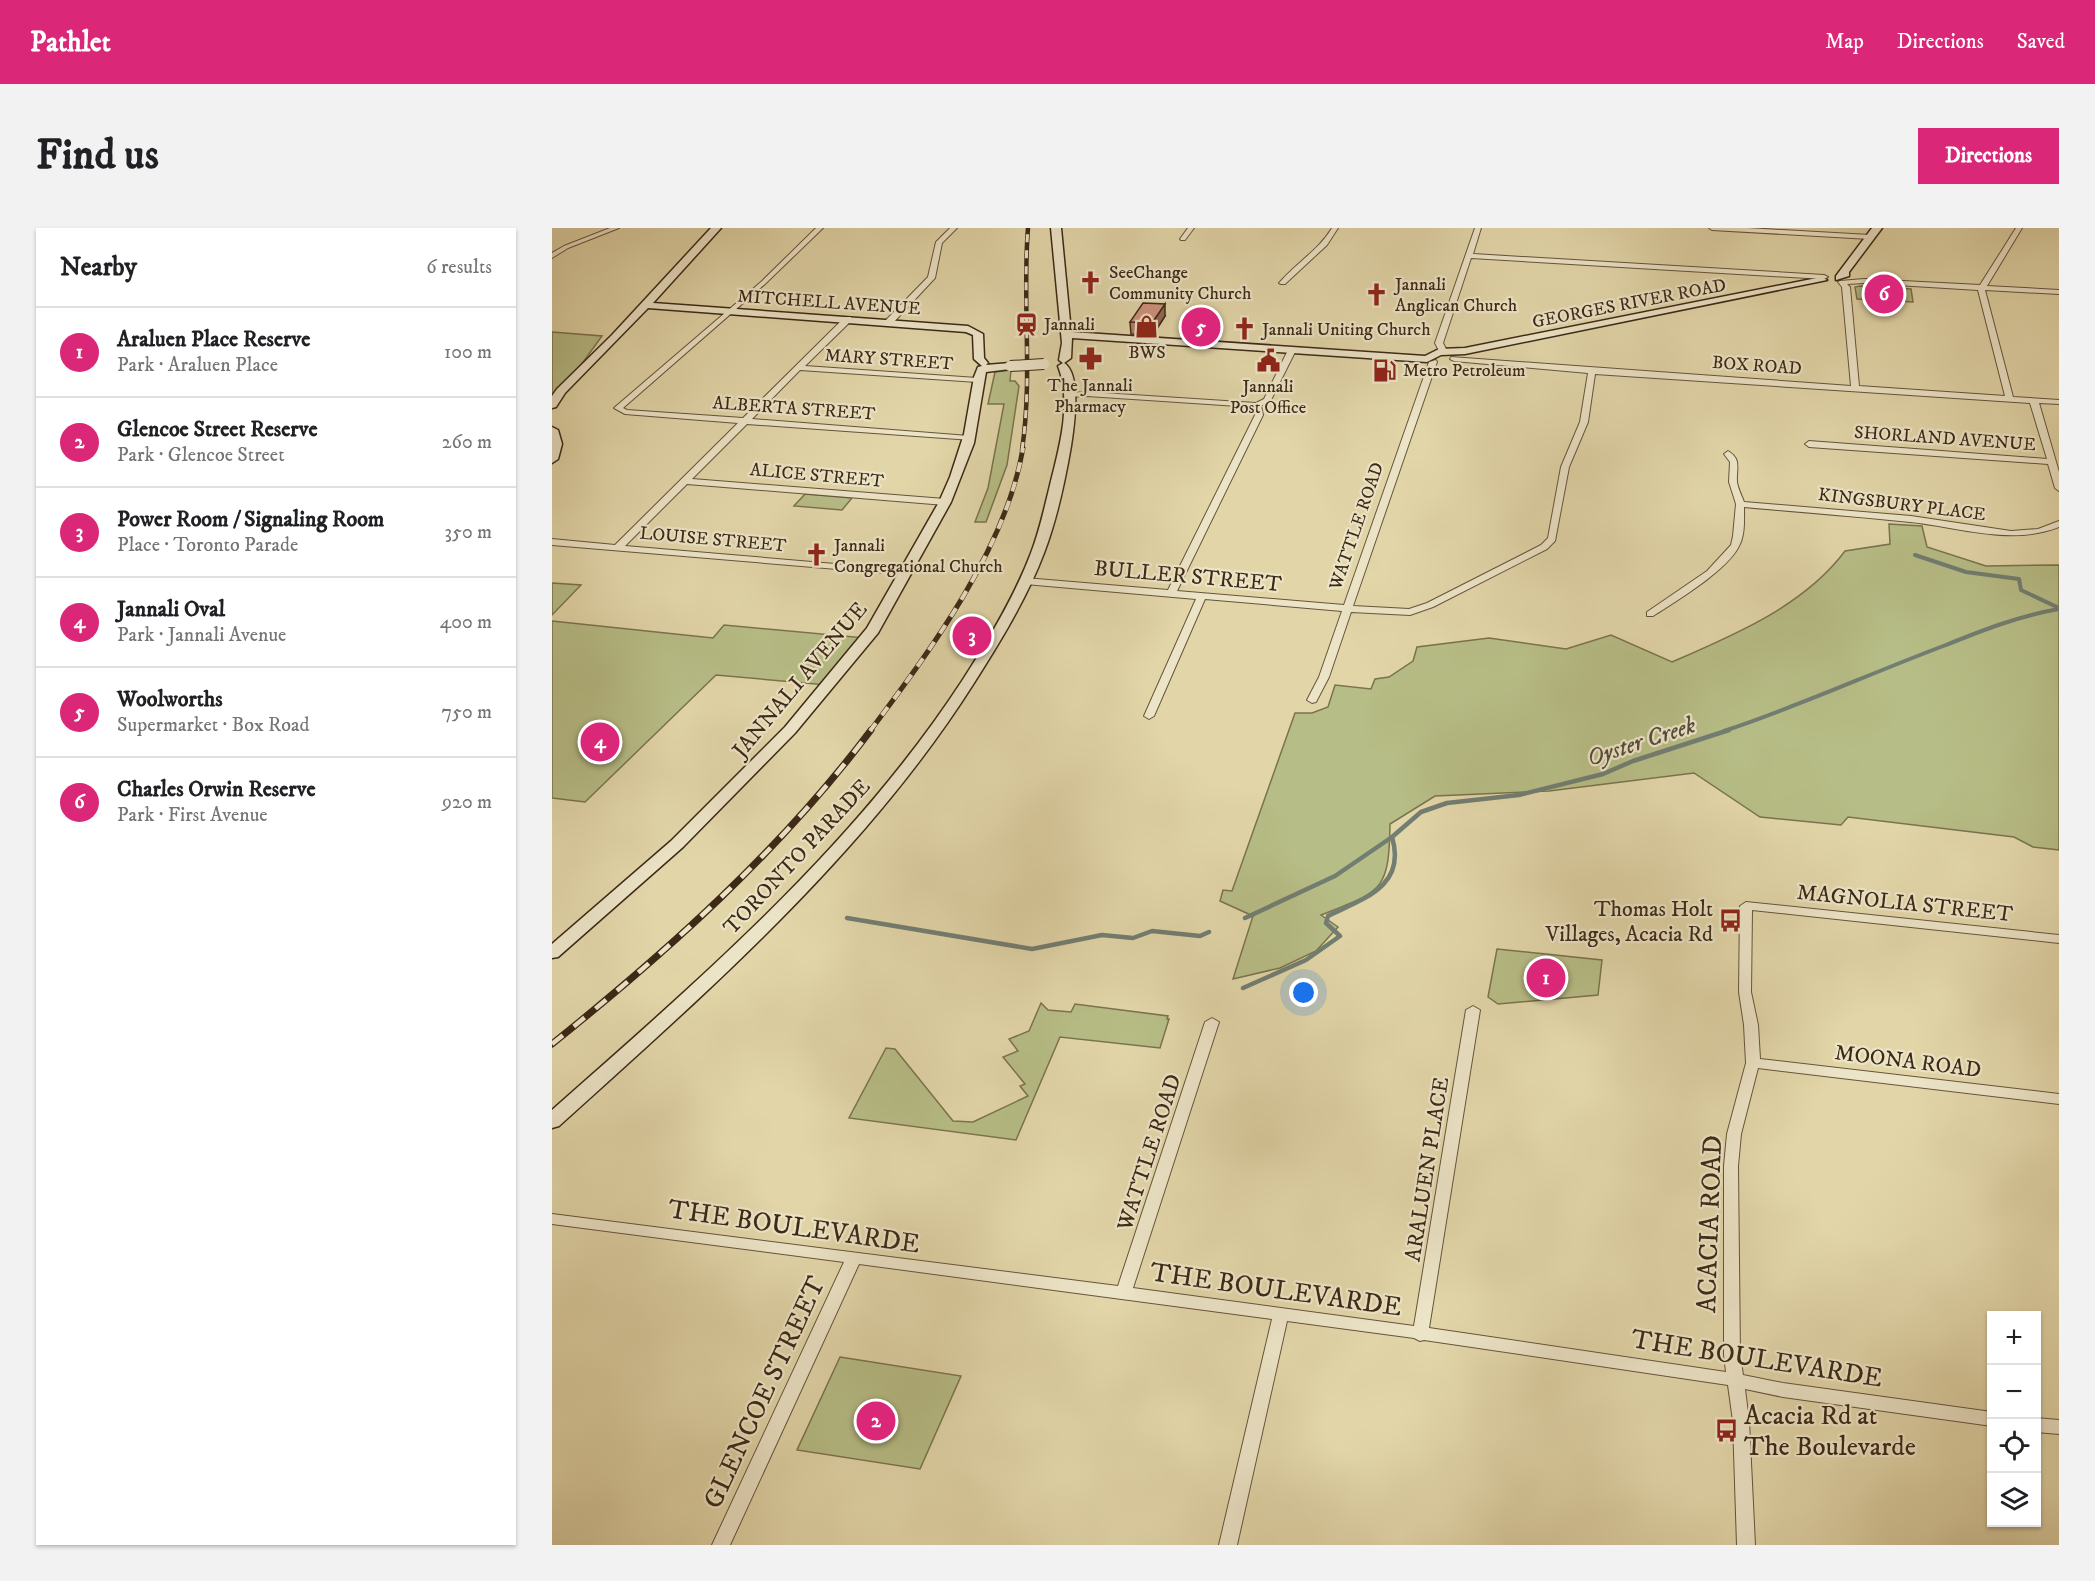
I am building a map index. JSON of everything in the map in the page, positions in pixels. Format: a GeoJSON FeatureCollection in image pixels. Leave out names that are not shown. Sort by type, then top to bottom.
{"type":"FeatureCollection","features":[{"type":"Feature","properties":{"kind":"street"},"geometry":{"type":"LineString","coordinates":[[552,256],[566,247],[616,228]]}},
{"type":"Feature","properties":{"kind":"street"},"geometry":{"type":"LineString","coordinates":[[552,405],[561,391],[716,228]]}},
{"type":"Feature","properties":{"kind":"street"},"geometry":{"type":"LineString","coordinates":[[730,311],[820,228]]}},
{"type":"Feature","properties":{"kind":"street"},"geometry":{"type":"LineString","coordinates":[[889,322],[931,278],[939,242],[954,228]]}},
{"type":"Feature","properties":{"kind":"street","name":"TORONTO PARADE"},"geometry":{"type":"LineString","coordinates":[[552,1121],[715,976],[861,824],[956,700],[993,641],[1025,581],[1042,539],[1062,462],[1069,420],[1069,395],[1057,364],[1066,357],[1066,335],[1056,228]]}},
{"type":"Feature","properties":{"kind":"street"},"geometry":{"type":"LineString","coordinates":[[1183,239],[1191,228]]}},
{"type":"Feature","properties":{"kind":"street"},"geometry":{"type":"LineString","coordinates":[[1283,283],[1301,262],[1323,246],[1335,228]]}},
{"type":"Feature","properties":{"kind":"street"},"geometry":{"type":"LineString","coordinates":[[1456,356],[1443,351],[1439,343],[1478,228]]}},
{"type":"Feature","properties":{"kind":"street"},"geometry":{"type":"LineString","coordinates":[[1712,228],[1869,237]]}},
{"type":"Feature","properties":{"kind":"street"},"geometry":{"type":"LineString","coordinates":[[1855,388],[1838,280],[1877,228]]}},
{"type":"Feature","properties":{"kind":"street"},"geometry":{"type":"LineString","coordinates":[[2010,399],[1982,288],[2019,228]]}},
{"type":"Feature","properties":{"kind":"street"},"geometry":{"type":"LineString","coordinates":[[1469,256],[2059,292]]}},
{"type":"Feature","properties":{"kind":"street"},"geometry":{"type":"LineString","coordinates":[[1792,275],[1808,280],[1805,286]]}},
{"type":"Feature","properties":{"kind":"street"},"geometry":{"type":"LineString","coordinates":[[1838,280],[1864,281]]}},
{"type":"Feature","properties":{"kind":"street","name":"GEORGES RIVER ROAD"},"geometry":{"type":"LineString","coordinates":[[1456,356],[1838,280]]}},
{"type":"Feature","properties":{"kind":"street","name":"MITCHELL AVENUE"},"geometry":{"type":"LineString","coordinates":[[645,305],[889,322],[975,331],[979,336],[979,359],[986,366]]}},
{"type":"Feature","properties":{"kind":"street","name":"ALBERTA STREET"},"geometry":{"type":"LineString","coordinates":[[730,311],[618,408],[625,412],[969,438]]}},
{"type":"Feature","properties":{"kind":"street"},"geometry":{"type":"LineString","coordinates":[[617,548],[848,319]]}},
{"type":"Feature","properties":{"kind":"street"},"geometry":{"type":"LineString","coordinates":[[1066,335],[1430,360],[1456,356]]}},
{"type":"Feature","properties":{"kind":"street"},"geometry":{"type":"LineString","coordinates":[[1069,395],[1088,394],[1257,405],[1267,400],[1292,350]]}},
{"type":"Feature","properties":{"kind":"street"},"geometry":{"type":"LineString","coordinates":[[1430,360],[1443,351]]}},
{"type":"Feature","properties":{"kind":"street","name":"BOX ROAD"},"geometry":{"type":"LineString","coordinates":[[1456,356],[1592,371],[2059,402]]}},
{"type":"Feature","properties":{"kind":"street","name":"WATTLE ROAD"},"geometry":{"type":"LineString","coordinates":[[1312,700],[1324,677],[1348,608],[1430,360]]}},
{"type":"Feature","properties":{"kind":"street"},"geometry":{"type":"LineString","coordinates":[[986,366],[1057,364]]}},
{"type":"Feature","properties":{"kind":"street","name":"JANNALI AVENUE"},"geometry":{"type":"LineString","coordinates":[[552,953],[677,844],[790,730],[873,630],[945,502],[969,438],[977,381],[986,366]]}},
{"type":"Feature","properties":{"kind":"street","name":"MARY STREET"},"geometry":{"type":"LineString","coordinates":[[798,368],[977,381]]}},
{"type":"Feature","properties":{"kind":"street","name":"BULLER STREET"},"geometry":{"type":"LineString","coordinates":[[1025,581],[1399,612],[1421,609],[1544,547],[1552,539],[1565,466],[1584,422],[1592,371]]}},
{"type":"Feature","properties":{"kind":"street","name":"SHORLAND AVENUE"},"geometry":{"type":"LineString","coordinates":[[1809,444],[2052,462],[2034,401]]}},
{"type":"Feature","properties":{"kind":"street"},"geometry":{"type":"LineString","coordinates":[[1171,593],[1259,415],[1257,405]]}},
{"type":"Feature","properties":{"kind":"street"},"geometry":{"type":"LineString","coordinates":[[552,430],[556,444],[552,459]]}},
{"type":"Feature","properties":{"kind":"street"},"geometry":{"type":"LineString","coordinates":[[1650,614],[1710,573],[1732,550],[1738,536],[1740,504],[1733,482],[1734,462],[1728,454]]}},
{"type":"Feature","properties":{"kind":"street"},"geometry":{"type":"LineString","coordinates":[[2052,462],[2059,488]]}},
{"type":"Feature","properties":{"kind":"street","name":"ALICE STREET"},"geometry":{"type":"LineString","coordinates":[[686,480],[945,502]]}},
{"type":"Feature","properties":{"kind":"street","name":"KINGSBURY PLACE"},"geometry":{"type":"LineString","coordinates":[[1740,504],[1911,519],[2012,534],[2039,532],[2059,524]]}},
{"type":"Feature","properties":{"kind":"street","name":"LOUISE STREET"},"geometry":{"type":"LineString","coordinates":[[552,542],[906,573]]}},
{"type":"Feature","properties":{"kind":"street"},"geometry":{"type":"LineString","coordinates":[[1149,716],[1202,596]]}},
{"type":"Feature","properties":{"kind":"street","name":"MAGNOLIA STREET"},"geometry":{"type":"LineString","coordinates":[[1746,906],[2059,939]]}},
{"type":"Feature","properties":{"kind":"street","name":"ACACIA ROAD"},"geometry":{"type":"LineString","coordinates":[[1746,906],[1745,992],[1751,1025],[1753,1063],[1734,1134],[1731,1166],[1732,1355],[1742,1421],[1746,1545]]}},
{"type":"Feature","properties":{"kind":"street","name":"ARALUEN PLACE"},"geometry":{"type":"LineString","coordinates":[[1420,1335],[1473,1010]]}},
{"type":"Feature","properties":{"kind":"street","name":"WATTLE ROAD"},"geometry":{"type":"LineString","coordinates":[[1123,1294],[1212,1022]]}},
{"type":"Feature","properties":{"kind":"street","name":"MOONA ROAD"},"geometry":{"type":"LineString","coordinates":[[1753,1063],[2059,1099]]}},
{"type":"Feature","properties":{"kind":"street","name":"THE BOULEVARDE"},"geometry":{"type":"LineString","coordinates":[[552,1219],[1281,1315],[1987,1418]]}},
{"type":"Feature","properties":{"kind":"street","name":"GLENCOE STREET"},"geometry":{"type":"LineString","coordinates":[[721,1545],[853,1260]]}},
{"type":"Feature","properties":{"kind":"street"},"geometry":{"type":"LineString","coordinates":[[1228,1545],[1281,1315]]}},
{"type":"Feature","properties":{"kind":"street"},"geometry":{"type":"LineString","coordinates":[[2041,1426],[2059,1428]]}},
{"type":"Feature","properties":{"kind":"green space"},"geometry":{"type":"Polygon","coordinates":[[[1855,287],[1911,289],[1913,302],[1857,299],[1855,287]]]}},
{"type":"Feature","properties":{"kind":"green space"},"geometry":{"type":"Polygon","coordinates":[[[552,332],[602,336],[552,405],[552,332]]]}},
{"type":"Feature","properties":{"kind":"green space"},"geometry":{"type":"Polygon","coordinates":[[[1011,370],[1010,381],[1015,381],[1019,386],[1007,465],[986,522],[975,522],[988,488],[1004,404],[988,404],[995,372],[1011,370]]]}},
{"type":"Feature","properties":{"kind":"green space"},"geometry":{"type":"Polygon","coordinates":[[[805,494],[852,498],[842,510],[794,506],[805,494]]]}},
{"type":"Feature","properties":{"kind":"green space"},"geometry":{"type":"Polygon","coordinates":[[[1889,524],[1922,526],[1927,547],[1986,566],[2059,565],[2059,850],[2033,847],[2014,837],[1848,817],[1841,825],[1760,817],[1694,773],[1549,791],[1435,796],[1390,824],[1384,876],[1369,894],[1321,915],[1338,927],[1316,951],[1280,968],[1233,979],[1253,916],[1220,901],[1223,890],[1232,891],[1295,713],[1312,713],[1328,707],[1335,685],[1371,689],[1375,679],[1389,677],[1413,661],[1417,647],[1489,638],[1566,649],[1611,635],[1672,662],[1743,630],[1789,603],[1809,588],[1845,551],[1890,544],[1889,524]]]}},
{"type":"Feature","properties":{"kind":"green space"},"geometry":{"type":"Polygon","coordinates":[[[552,583],[581,585],[552,615],[552,583]]]}},
{"type":"Feature","properties":{"kind":"green space"},"geometry":{"type":"Polygon","coordinates":[[[552,621],[713,638],[724,625],[866,638],[827,685],[716,675],[585,802],[552,798],[552,621]]]}},
{"type":"Feature","properties":{"kind":"green space"},"geometry":{"type":"Polygon","coordinates":[[[1497,949],[1602,960],[1598,995],[1498,1004],[1488,997],[1497,949]]]}},
{"type":"Feature","properties":{"kind":"green space"},"geometry":{"type":"Polygon","coordinates":[[[1041,1003],[1048,1010],[1071,1012],[1075,1004],[1168,1016],[1167,1019],[1169,1019],[1160,1048],[1060,1037],[1016,1140],[849,1118],[886,1048],[895,1049],[953,1121],[973,1122],[1028,1096],[1020,1086],[1025,1084],[1003,1057],[1018,1051],[1009,1039],[1029,1031],[1041,1003]]]}},
{"type":"Feature","properties":{"kind":"green space"},"geometry":{"type":"Polygon","coordinates":[[[840,1357],[961,1376],[920,1469],[797,1450],[840,1357]]]}},
{"type":"Feature","properties":{"kind":"building"},"geometry":{"type":"Polygon","coordinates":[[[1143,303],[1165,304],[1152,323],[1130,322],[1143,303]]]}},
{"type":"Feature","properties":{"kind":"waterway"},"geometry":{"type":"LineString","coordinates":[[1915,555],[1966,572],[2019,579],[2021,590],[2059,608]]}},
{"type":"Feature","properties":{"kind":"waterway","name":"Oyster Creek"},"geometry":{"type":"LineString","coordinates":[[1724,731],[1987,629],[2030,615],[2059,609]]}},
{"type":"Feature","properties":{"kind":"waterway","name":"Oyster Creek"},"geometry":{"type":"LineString","coordinates":[[1392,837],[1421,812],[1447,803],[1519,795],[1603,774],[1633,761],[1729,730]]}},
{"type":"Feature","properties":{"kind":"waterway"},"geometry":{"type":"LineString","coordinates":[[1243,988],[1306,960],[1340,936],[1326,923],[1328,916],[1367,897],[1387,879],[1393,868],[1395,854],[1392,837]]}},
{"type":"Feature","properties":{"kind":"waterway","name":"Oyster Creek"},"geometry":{"type":"LineString","coordinates":[[1245,918],[1335,876],[1392,837]]}},
{"type":"Feature","properties":{"kind":"waterway"},"geometry":{"type":"LineString","coordinates":[[847,918],[1032,949],[1102,935],[1133,938],[1152,931],[1200,936],[1209,932]]}},
{"type":"Feature","properties":{"kind":"railway"},"geometry":{"type":"LineString","coordinates":[[1022,450],[1027,394],[1026,256],[1028,228]]}},
{"type":"Feature","properties":{"kind":"railway"},"geometry":{"type":"LineString","coordinates":[[870,731],[940,633],[983,561],[1014,486],[1023,448]]}},
{"type":"Feature","properties":{"kind":"railway"},"geometry":{"type":"LineString","coordinates":[[552,1044],[638,973],[761,858],[800,817],[871,730]]}},
{"type":"Feature","properties":{"kind":"place","name":"SeeChange Community Church"},"geometry":{"type":"Point","coordinates":[1091,282]}},
{"type":"Feature","properties":{"kind":"place","name":"Jannali Anglican Church"},"geometry":{"type":"Point","coordinates":[1377,294]}},
{"type":"Feature","properties":{"kind":"place","name":"Charles Orwin Reserve"},"geometry":{"type":"Point","coordinates":[1884,294]}},
{"type":"Feature","properties":{"kind":"place","name":"Jannali"},"geometry":{"type":"Point","coordinates":[1026,324]}},
{"type":"Feature","properties":{"kind":"place","name":"BWS"},"geometry":{"type":"Point","coordinates":[1147,326]}},
{"type":"Feature","properties":{"kind":"place","name":"Woolworths"},"geometry":{"type":"Point","coordinates":[1201,327]}},
{"type":"Feature","properties":{"kind":"place","name":"Jannali Uniting Church"},"geometry":{"type":"Point","coordinates":[1244,329]}},
{"type":"Feature","properties":{"kind":"place","name":"The Jannali Pharmacy"},"geometry":{"type":"Point","coordinates":[1090,359]}},
{"type":"Feature","properties":{"kind":"place","name":"Jannali Post Office"},"geometry":{"type":"Point","coordinates":[1268,360]}},
{"type":"Feature","properties":{"kind":"place","name":"Metro Petroleum"},"geometry":{"type":"Point","coordinates":[1385,370]}},
{"type":"Feature","properties":{"kind":"place","name":"Jannali Congregational Church"},"geometry":{"type":"Point","coordinates":[816,555]}},
{"type":"Feature","properties":{"kind":"place","name":"Power Room / Signaling Room"},"geometry":{"type":"Point","coordinates":[972,636]}},
{"type":"Feature","properties":{"kind":"place","name":"Jannali Oval"},"geometry":{"type":"Point","coordinates":[600,742]}},
{"type":"Feature","properties":{"kind":"place","name":"Thomas Holt Villages, Acacia Rd"},"geometry":{"type":"Point","coordinates":[1731,921]}},
{"type":"Feature","properties":{"kind":"place","name":"Araluen Place Reserve"},"geometry":{"type":"Point","coordinates":[1546,978]}},
{"type":"Feature","properties":{"kind":"place","name":"Glencoe Street Reserve"},"geometry":{"type":"Point","coordinates":[876,1421]}},
{"type":"Feature","properties":{"kind":"place","name":"Acacia Rd at The Boulevarde"},"geometry":{"type":"Point","coordinates":[1726,1431]}}]}
